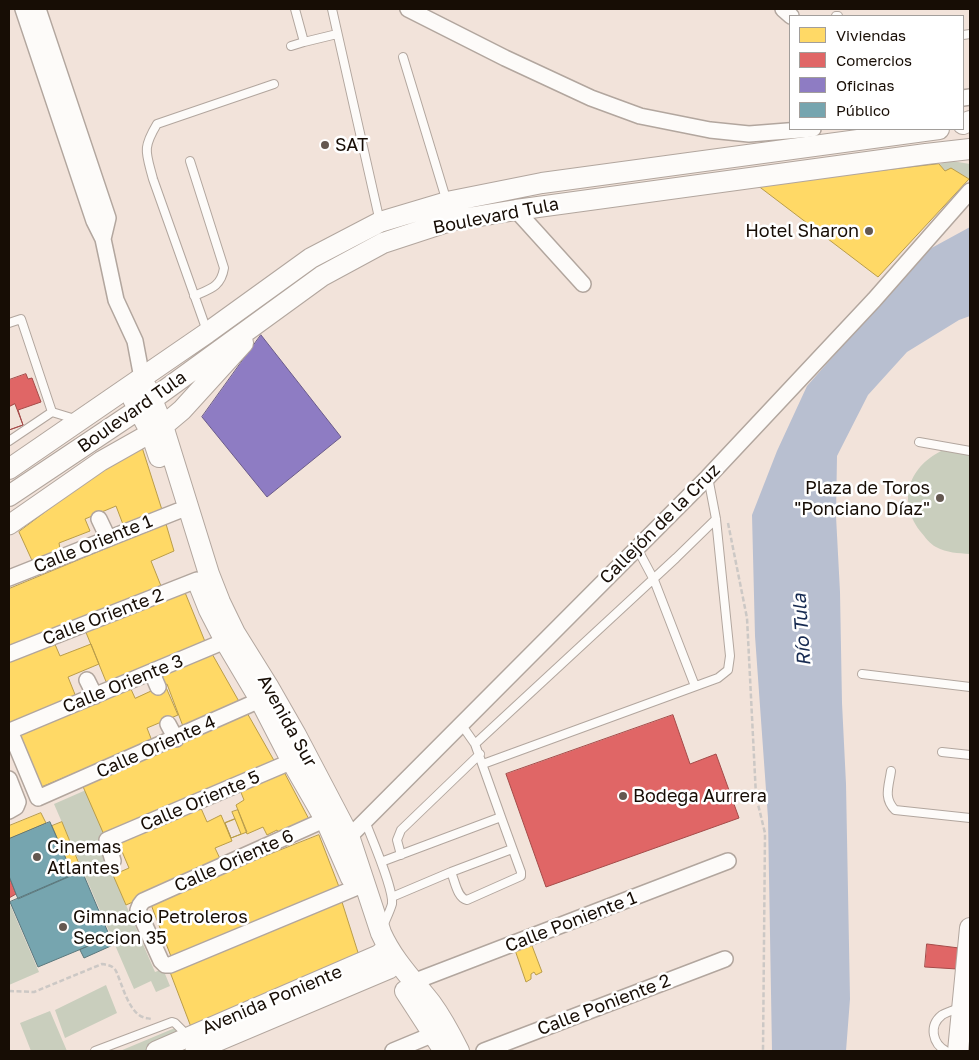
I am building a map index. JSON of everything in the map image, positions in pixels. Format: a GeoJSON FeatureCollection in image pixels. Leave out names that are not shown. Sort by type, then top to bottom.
{"type":"FeatureCollection","features":[{"type":"Feature","properties":{"kind":"main road","name":"Boulevard Tula"},"geometry":{"type":"LineString","coordinates":[[9,469],[207,333],[311,258],[380,222],[446,202],[542,183],[932,130]]}},
{"type":"Feature","properties":{"kind":"main road","name":"Boulevard Tula"},"geometry":{"type":"LineString","coordinates":[[9,496],[146,404],[322,276],[383,243],[450,221],[516,210],[970,149]]}},
{"type":"Feature","properties":{"kind":"main road"},"geometry":{"type":"LineString","coordinates":[[157,430],[182,410],[236,352],[247,339],[254,326]]}},
{"type":"Feature","properties":{"kind":"main road","name":"Avenida Sur"},"geometry":{"type":"LineString","coordinates":[[134,384],[146,404],[157,430],[220,602],[235,632],[268,686],[299,758]]}},
{"type":"Feature","properties":{"kind":"main road","name":"Avenida Sur"},"geometry":{"type":"LineString","coordinates":[[157,430],[178,511],[208,610],[260,700],[299,758],[332,817],[344,842],[387,953],[439,1043]]}},
{"type":"Feature","properties":{"kind":"main road","name":"Avenida Sur"},"geometry":{"type":"LineString","coordinates":[[344,842],[355,888],[369,932],[432,1004],[451,1035],[458,1051]]}},
{"type":"Feature","properties":{"kind":"main road"},"geometry":{"type":"LineString","coordinates":[[958,1051],[966,1002],[970,928]]}},
{"type":"Feature","properties":{"kind":"main road"},"geometry":{"type":"LineString","coordinates":[[969,1051],[970,1037]]}},
{"type":"Feature","properties":{"kind":"street"},"geometry":{"type":"LineString","coordinates":[[23,9],[94,221],[103,239],[116,300],[135,341],[134,384]]}},
{"type":"Feature","properties":{"kind":"street"},"geometry":{"type":"LineString","coordinates":[[38,9],[108,218],[103,239]]}},
{"type":"Feature","properties":{"kind":"street"},"geometry":{"type":"LineString","coordinates":[[408,9],[590,98],[640,116],[710,130],[749,134],[800,130]]}},
{"type":"Feature","properties":{"kind":"street"},"geometry":{"type":"LineString","coordinates":[[749,134],[752,154]]}},
{"type":"Feature","properties":{"kind":"street","name":"Callejón de la Cruz"},"geometry":{"type":"LineString","coordinates":[[344,842],[708,477],[874,300],[970,190]]}},
{"type":"Feature","properties":{"kind":"street"},"geometry":{"type":"LineString","coordinates":[[516,210],[583,284]]}},
{"type":"Feature","properties":{"kind":"street"},"geometry":{"type":"LineString","coordinates":[[9,525],[101,461],[157,430]]}},
{"type":"Feature","properties":{"kind":"street","name":"Calle Oriente 1"},"geometry":{"type":"LineString","coordinates":[[9,578],[178,511]]}},
{"type":"Feature","properties":{"kind":"street"},"geometry":{"type":"LineString","coordinates":[[99,519],[108,538]]}},
{"type":"Feature","properties":{"kind":"street","name":"Calle Oriente 2"},"geometry":{"type":"LineString","coordinates":[[9,654],[68,637],[198,580]]}},
{"type":"Feature","properties":{"kind":"street","name":"Calle Oriente 3"},"geometry":{"type":"LineString","coordinates":[[51,793],[38,798],[10,731],[225,642]]}},
{"type":"Feature","properties":{"kind":"street"},"geometry":{"type":"LineString","coordinates":[[152,673],[158,687]]}},
{"type":"Feature","properties":{"kind":"street"},"geometry":{"type":"LineString","coordinates":[[87,680],[94,696]]}},
{"type":"Feature","properties":{"kind":"street","name":"Calle Oriente 4"},"geometry":{"type":"LineString","coordinates":[[51,793],[260,700]]}},
{"type":"Feature","properties":{"kind":"street"},"geometry":{"type":"LineString","coordinates":[[168,724],[176,739]]}},
{"type":"Feature","properties":{"kind":"street","name":"Calle Oriente 5"},"geometry":{"type":"LineString","coordinates":[[114,861],[107,840],[217,802],[299,758]]}},
{"type":"Feature","properties":{"kind":"street"},"geometry":{"type":"LineString","coordinates":[[9,779],[18,802],[16,808],[9,811]]}},
{"type":"Feature","properties":{"kind":"street","name":"Calle Oriente 6"},"geometry":{"type":"LineString","coordinates":[[332,817],[143,901],[138,910],[161,961],[165,965],[170,965],[355,888]]}},
{"type":"Feature","properties":{"kind":"street","name":"Calle Poniente 1"},"geometry":{"type":"LineString","coordinates":[[413,982],[728,861]]}},
{"type":"Feature","properties":{"kind":"street","name":"Avenida Poniente"},"geometry":{"type":"LineString","coordinates":[[156,1051],[195,1046],[387,953]]}},
{"type":"Feature","properties":{"kind":"street","name":"Calle Poniente 2"},"geometry":{"type":"LineString","coordinates":[[484,1051],[725,959]]}},
{"type":"Feature","properties":{"kind":"street"},"geometry":{"type":"LineString","coordinates":[[392,1051],[439,1043]]}},
{"type":"Feature","properties":{"kind":"lane"},"geometry":{"type":"LineString","coordinates":[[295,9],[304,42]]}},
{"type":"Feature","properties":{"kind":"lane"},"geometry":{"type":"LineString","coordinates":[[332,9],[380,222]]}},
{"type":"Feature","properties":{"kind":"lane"},"geometry":{"type":"LineString","coordinates":[[290,46],[337,34]]}},
{"type":"Feature","properties":{"kind":"lane"},"geometry":{"type":"LineString","coordinates":[[403,57],[446,202]]}},
{"type":"Feature","properties":{"kind":"lane"},"geometry":{"type":"LineString","coordinates":[[207,333],[153,179],[146,154],[147,140],[157,124],[274,84]]}},
{"type":"Feature","properties":{"kind":"lane"},"geometry":{"type":"LineString","coordinates":[[190,161],[224,268],[222,278],[216,286],[194,296]]}},
{"type":"Feature","properties":{"kind":"lane"},"geometry":{"type":"LineString","coordinates":[[9,323],[21,318],[52,412]]}},
{"type":"Feature","properties":{"kind":"lane"},"geometry":{"type":"LineString","coordinates":[[52,412],[80,421]]}},
{"type":"Feature","properties":{"kind":"lane"},"geometry":{"type":"LineString","coordinates":[[9,441],[52,412]]}},
{"type":"Feature","properties":{"kind":"lane"},"geometry":{"type":"LineString","coordinates":[[919,442],[970,451]]}},
{"type":"Feature","properties":{"kind":"lane"},"geometry":{"type":"LineString","coordinates":[[484,764],[718,678],[728,670],[730,656],[716,519],[708,477]]}},
{"type":"Feature","properties":{"kind":"lane"},"geometry":{"type":"LineString","coordinates":[[476,744],[654,580],[716,519]]}},
{"type":"Feature","properties":{"kind":"lane"},"geometry":{"type":"LineString","coordinates":[[637,548],[654,580],[695,686]]}},
{"type":"Feature","properties":{"kind":"lane"},"geometry":{"type":"LineString","coordinates":[[862,674],[970,687]]}},
{"type":"Feature","properties":{"kind":"lane"},"geometry":{"type":"LineString","coordinates":[[452,872],[463,900],[467,900],[521,876],[484,764],[476,744],[461,724]]}},
{"type":"Feature","properties":{"kind":"lane"},"geometry":{"type":"LineString","coordinates":[[942,752],[970,755]]}},
{"type":"Feature","properties":{"kind":"lane"},"geometry":{"type":"LineString","coordinates":[[401,855],[397,840],[401,830],[480,754]]}},
{"type":"Feature","properties":{"kind":"lane"},"geometry":{"type":"LineString","coordinates":[[891,771],[887,796],[889,804],[895,810],[970,818]]}},
{"type":"Feature","properties":{"kind":"lane"},"geometry":{"type":"LineString","coordinates":[[381,862],[501,818]]}},
{"type":"Feature","properties":{"kind":"lane"},"geometry":{"type":"LineString","coordinates":[[365,821],[392,897],[387,953]]}},
{"type":"Feature","properties":{"kind":"lane"},"geometry":{"type":"LineString","coordinates":[[392,897],[512,849]]}},
{"type":"Feature","properties":{"kind":"lane"},"geometry":{"type":"LineString","coordinates":[[946,1051],[940,1048],[934,1038],[935,1023],[942,1015],[966,1002]]}},
{"type":"Feature","properties":{"kind":"lane"},"geometry":{"type":"LineString","coordinates":[[95,1051],[169,1023],[175,1023],[195,1046]]}},
{"type":"Feature","properties":{"kind":"path"},"geometry":{"type":"LineString","coordinates":[[726,515],[747,618],[756,796],[765,833],[763,1051]]}},
{"type":"Feature","properties":{"kind":"path"},"geometry":{"type":"LineString","coordinates":[[9,991],[34,992],[106,964],[113,967],[116,971],[131,1005],[141,1017],[169,1023]]}},
{"type":"Feature","properties":{"kind":"green space"},"geometry":{"type":"Polygon","coordinates":[[[952,161],[970,164],[969,179],[952,169],[945,171],[939,164],[952,161]]]}},
{"type":"Feature","properties":{"kind":"green space","name":"Plaza de Toros \"Ponciano Díaz\""},"geometry":{"type":"Polygon","coordinates":[[[948,448],[970,448],[970,554],[948,552],[932,544],[920,531],[909,506],[908,493],[917,471],[935,454],[948,448]]]}},
{"type":"Feature","properties":{"kind":"green space"},"geometry":{"type":"Polygon","coordinates":[[[86,790],[106,836],[98,840],[155,972],[163,969],[170,986],[156,992],[151,981],[134,989],[54,804],[86,790]]]}},
{"type":"Feature","properties":{"kind":"green space"},"geometry":{"type":"Polygon","coordinates":[[[9,902],[39,972],[9,985],[9,902]]]}},
{"type":"Feature","properties":{"kind":"green space"},"geometry":{"type":"Polygon","coordinates":[[[106,985],[117,1013],[65,1038],[55,1010],[106,985]]]}},
{"type":"Feature","properties":{"kind":"green space"},"geometry":{"type":"Polygon","coordinates":[[[50,1011],[67,1051],[31,1051],[20,1023],[50,1011]]]}},
{"type":"Feature","properties":{"kind":"green space"},"geometry":{"type":"Polygon","coordinates":[[[182,1025],[183,1029],[146,1051],[120,1051],[182,1025]]]}},
{"type":"Feature","properties":{"kind":"water","name":"Río Tula"},"geometry":{"type":"Polygon","coordinates":[[[970,227],[970,316],[959,320],[907,352],[868,395],[837,456],[836,516],[846,784],[850,999],[846,1051],[772,1051],[768,818],[755,636],[752,515],[777,451],[807,386],[926,251],[970,227]]]}},
{"type":"Feature","properties":{"kind":"building: Viviendas","name":"Hotel Sharon"},"geometry":{"type":"Polygon","coordinates":[[[939,164],[945,171],[951,168],[969,179],[878,277],[757,185],[939,164]]]}},
{"type":"Feature","properties":{"kind":"building: Viviendas"},"geometry":{"type":"Polygon","coordinates":[[[140,441],[163,513],[124,527],[116,506],[85,519],[90,531],[59,543],[61,555],[35,567],[19,532],[140,441]]]}},
{"type":"Feature","properties":{"kind":"building: Viviendas"},"geometry":{"type":"Polygon","coordinates":[[[166,524],[174,551],[151,561],[161,586],[9,647],[9,589],[166,524]]]}},
{"type":"Feature","properties":{"kind":"building: Viviendas"},"geometry":{"type":"Polygon","coordinates":[[[184,590],[206,644],[107,684],[85,630],[184,590]]]}},
{"type":"Feature","properties":{"kind":"building: Viviendas"},"geometry":{"type":"Polygon","coordinates":[[[54,642],[60,656],[91,644],[99,664],[68,677],[76,697],[10,725],[9,661],[54,642]]]}},
{"type":"Feature","properties":{"kind":"building: Viviendas"},"geometry":{"type":"Polygon","coordinates":[[[211,652],[241,705],[184,729],[167,684],[165,685],[160,674],[211,652]]]}},
{"type":"Feature","properties":{"kind":"building: Viviendas"},"geometry":{"type":"Polygon","coordinates":[[[165,685],[178,715],[147,728],[152,741],[39,788],[17,734],[130,687],[135,698],[165,685]]]}},
{"type":"Feature","properties":{"kind":"building: Viviendas"},"geometry":{"type":"Polygon","coordinates":[[[246,711],[276,764],[105,837],[81,782],[246,711]]]}},
{"type":"Feature","properties":{"kind":"building: Viviendas"},"geometry":{"type":"Polygon","coordinates":[[[283,770],[312,825],[280,836],[277,830],[267,835],[263,827],[247,834],[236,805],[244,800],[240,790],[283,770]]]}},
{"type":"Feature","properties":{"kind":"building: Viviendas"},"geometry":{"type":"Polygon","coordinates":[[[200,806],[207,822],[221,815],[232,841],[215,848],[222,863],[126,905],[113,875],[129,868],[118,842],[200,806]]]}},
{"type":"Feature","properties":{"kind":"building: Viviendas"},"geometry":{"type":"Polygon","coordinates":[[[238,810],[247,832],[231,838],[225,823],[235,819],[232,812],[238,810]]]}},
{"type":"Feature","properties":{"kind":"building: Viviendas"},"geometry":{"type":"Polygon","coordinates":[[[41,813],[46,823],[9,839],[9,826],[41,813]]]}},
{"type":"Feature","properties":{"kind":"building: Viviendas"},"geometry":{"type":"Polygon","coordinates":[[[235,819],[241,834],[231,838],[225,823],[235,819]]]}},
{"type":"Feature","properties":{"kind":"building: Viviendas"},"geometry":{"type":"Polygon","coordinates":[[[62,822],[82,871],[73,875],[52,826],[62,822]]]}},
{"type":"Feature","properties":{"kind":"building: Viviendas"},"geometry":{"type":"Polygon","coordinates":[[[319,835],[341,892],[172,959],[150,902],[319,835]]]}},
{"type":"Feature","properties":{"kind":"building: Viviendas"},"geometry":{"type":"Polygon","coordinates":[[[342,902],[361,962],[191,1027],[170,972],[342,902]]]}},
{"type":"Feature","properties":{"kind":"building: Viviendas"},"geometry":{"type":"Polygon","coordinates":[[[531,943],[542,972],[536,975],[534,972],[531,974],[531,979],[526,982],[515,950],[531,943]]]}},
{"type":"Feature","properties":{"kind":"building: Comercios"},"geometry":{"type":"Polygon","coordinates":[[[26,374],[28,379],[32,378],[41,402],[18,410],[23,425],[9,430],[9,380],[26,374]]]}},
{"type":"Feature","properties":{"kind":"building: Comercios"},"geometry":{"type":"Polygon","coordinates":[[[15,404],[23,425],[9,430],[9,407],[15,404]]]}},
{"type":"Feature","properties":{"kind":"building: Comercios","name":"Bodega Aurrera"},"geometry":{"type":"Polygon","coordinates":[[[673,715],[690,764],[716,754],[739,818],[546,887],[506,774],[673,715]]]}},
{"type":"Feature","properties":{"kind":"building: Comercios"},"geometry":{"type":"Polygon","coordinates":[[[9,876],[16,894],[9,898],[9,876]]]}},
{"type":"Feature","properties":{"kind":"building: Comercios"},"geometry":{"type":"Polygon","coordinates":[[[927,944],[959,948],[957,969],[925,967],[927,944]]]}},
{"type":"Feature","properties":{"kind":"building: Oficinas"},"geometry":{"type":"Polygon","coordinates":[[[261,335],[341,437],[267,497],[202,417],[261,335]]]}},
{"type":"Feature","properties":{"kind":"building: Público","name":"Cinemas Atlantes"},"geometry":{"type":"Polygon","coordinates":[[[50,822],[73,875],[18,899],[9,876],[9,839],[50,822]]]}},
{"type":"Feature","properties":{"kind":"building: Público","name":"Gimnacio Petroleros Seccion 35"},"geometry":{"type":"Polygon","coordinates":[[[82,871],[110,937],[38,967],[10,902],[82,871]]]}},
{"type":"Feature","properties":{"kind":"building: Público","name":"Gimnacio Petroleros Seccion 35"},"geometry":{"type":"Polygon","coordinates":[[[110,937],[113,945],[84,958],[80,950],[110,937]]]}},
{"type":"Feature","properties":{"kind":"place","name":"SAT"},"geometry":{"type":"Point","coordinates":[325,145]}},
{"type":"Feature","properties":{"kind":"place","name":"Hotel Sharon"},"geometry":{"type":"Point","coordinates":[869,231]}},
{"type":"Feature","properties":{"kind":"place","name":"Plaza de Toros \"Ponciano Díaz\""},"geometry":{"type":"Point","coordinates":[940,498]}},
{"type":"Feature","properties":{"kind":"place","name":"Bodega Aurrera"},"geometry":{"type":"Point","coordinates":[623,796]}},
{"type":"Feature","properties":{"kind":"place","name":"Cinemas Atlantes"},"geometry":{"type":"Point","coordinates":[37,857]}},
{"type":"Feature","properties":{"kind":"place","name":"Gimnacio Petroleros Seccion 35"},"geometry":{"type":"Point","coordinates":[63,927]}}]}
